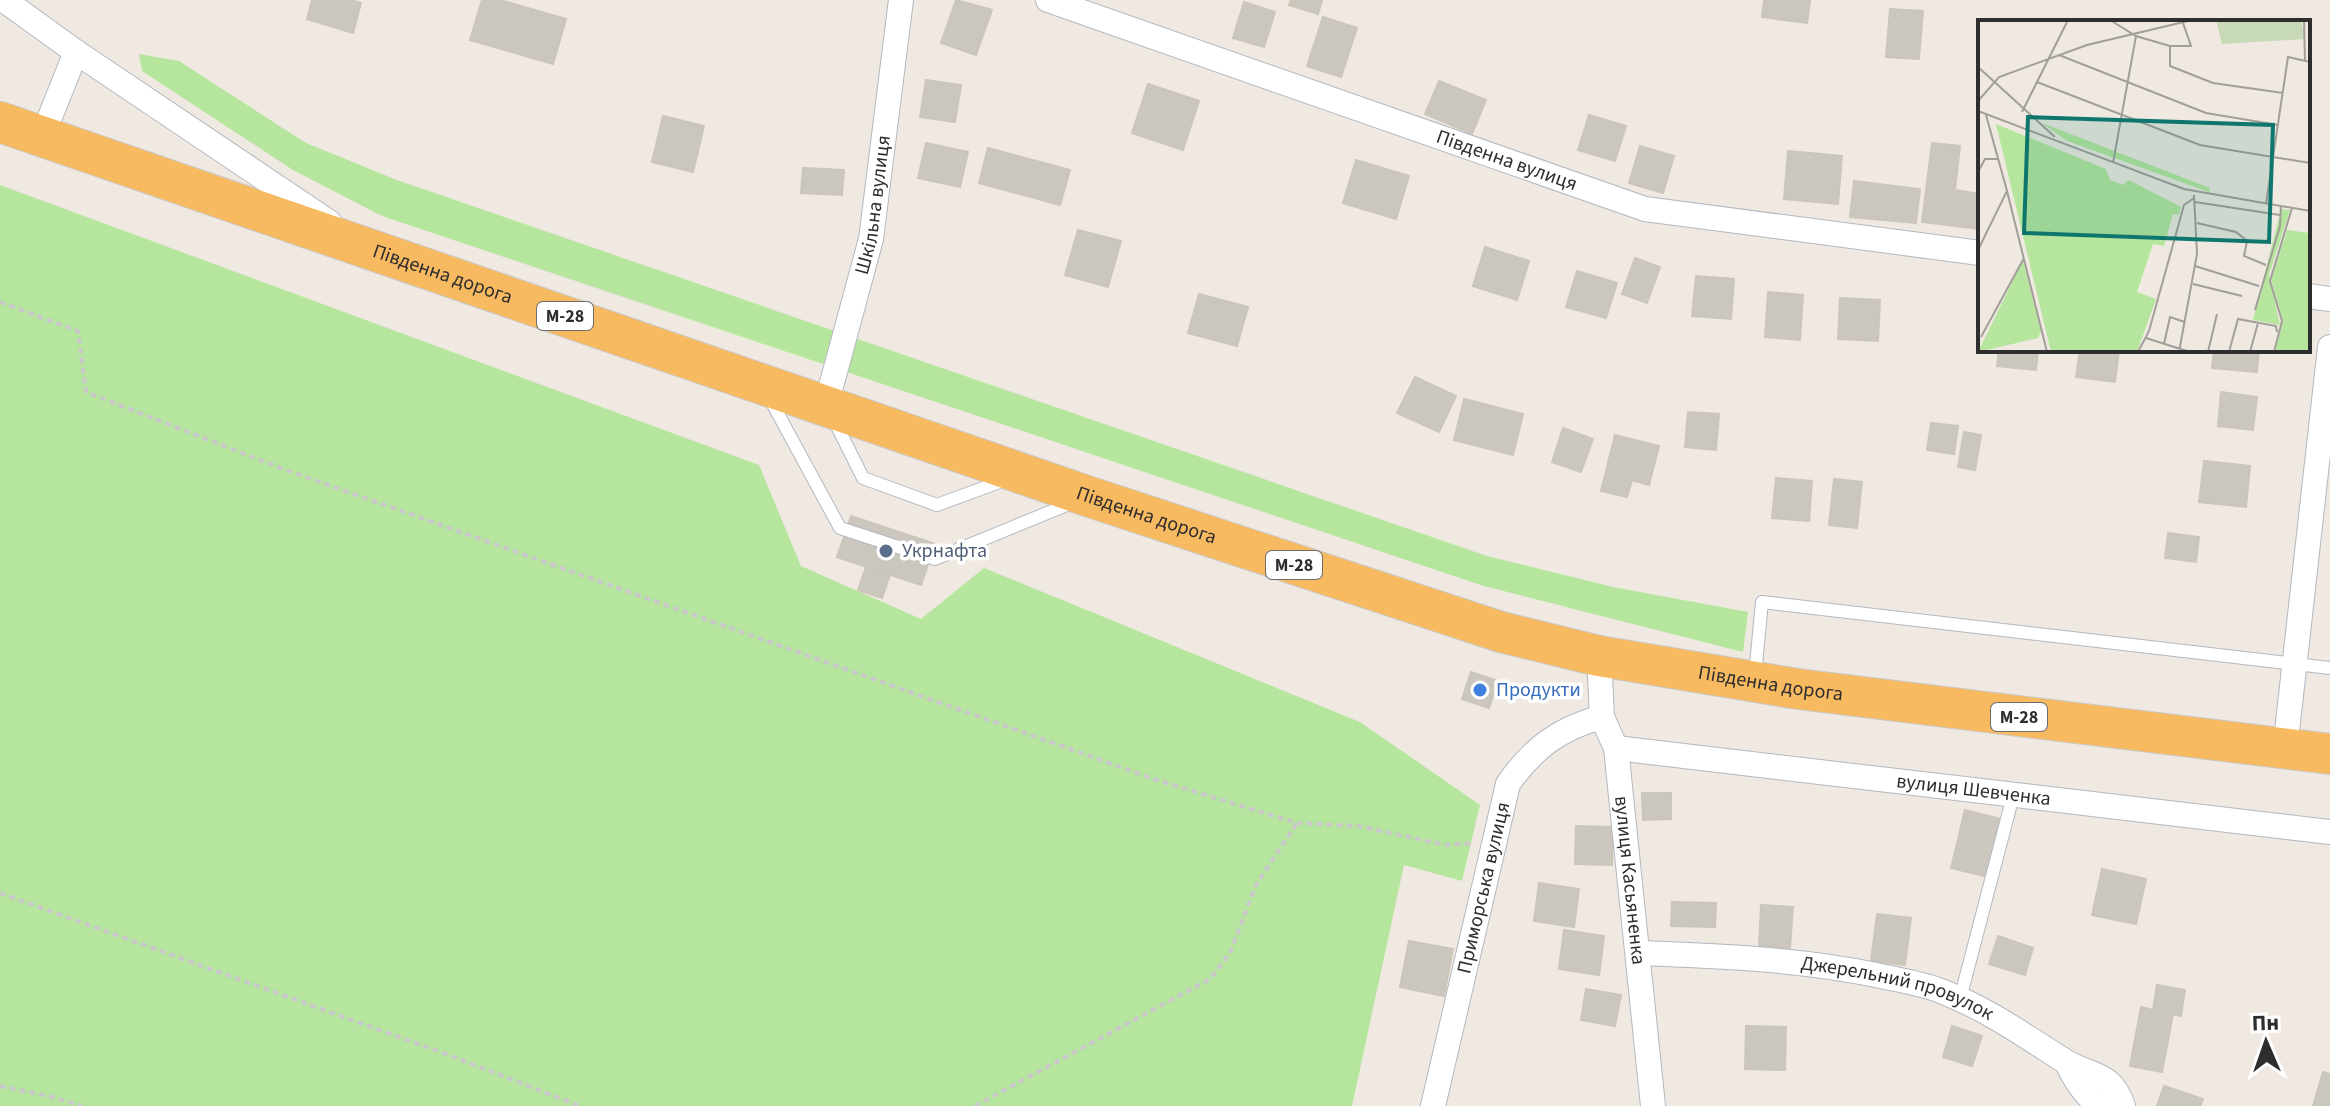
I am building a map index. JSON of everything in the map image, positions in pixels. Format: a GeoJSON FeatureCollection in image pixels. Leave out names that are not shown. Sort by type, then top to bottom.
{"type":"FeatureCollection","features":[{"type":"Feature","properties":{"kind":"highway","name":"Південна дорога"},"geometry":{"type":"LineString","coordinates":[[0,122],[1087,496],[1501,632],[1599,656],[1754,682],[2330,754]]}},
{"type":"Feature","properties":{"kind":"street"},"geometry":{"type":"LineString","coordinates":[[4,0],[366,248]]}},
{"type":"Feature","properties":{"kind":"street","name":"Шкільна вулиця"},"geometry":{"type":"LineString","coordinates":[[826,405],[871,239],[901,0]]}},
{"type":"Feature","properties":{"kind":"street","name":"Південна вулиця"},"geometry":{"type":"LineString","coordinates":[[1048,0],[1645,209],[1978,253]]}},
{"type":"Feature","properties":{"kind":"street"},"geometry":{"type":"LineString","coordinates":[[42,137],[76,52]]}},
{"type":"Feature","properties":{"kind":"street"},"geometry":{"type":"LineString","coordinates":[[2310,296],[2330,299]]}},
{"type":"Feature","properties":{"kind":"street"},"geometry":{"type":"LineString","coordinates":[[2285,749],[2330,347]]}},
{"type":"Feature","properties":{"kind":"street","name":"вулиця Касьяненка"},"geometry":{"type":"LineString","coordinates":[[1599,656],[1602,717],[1616,748],[1653,1106]]}},
{"type":"Feature","properties":{"kind":"street","name":"Приморська вулиця"},"geometry":{"type":"LineString","coordinates":[[1433,1106],[1508,784],[1542,746],[1574,724],[1602,717]]}},
{"type":"Feature","properties":{"kind":"street","name":"вулиця Шевченка"},"geometry":{"type":"LineString","coordinates":[[1616,748],[2330,832]]}},
{"type":"Feature","properties":{"kind":"street","name":"Джерельний провулок"},"geometry":{"type":"LineString","coordinates":[[1639,953],[1742,957],[1844,969],[1914,983],[1960,999],[2011,1024],[2067,1063],[2100,1074],[2114,1088],[2123,1106]]}},
{"type":"Feature","properties":{"kind":"street"},"geometry":{"type":"LineString","coordinates":[[2067,1063],[2075,1081],[2099,1106]]}},
{"type":"Feature","properties":{"kind":"lane"},"geometry":{"type":"LineString","coordinates":[[763,385],[840,528],[935,559],[1087,496]]}},
{"type":"Feature","properties":{"kind":"lane"},"geometry":{"type":"LineString","coordinates":[[826,405],[863,478],[937,505],[1024,474]]}},
{"type":"Feature","properties":{"kind":"lane"},"geometry":{"type":"LineString","coordinates":[[1754,682],[1762,602],[2330,668]]}},
{"type":"Feature","properties":{"kind":"lane"},"geometry":{"type":"LineString","coordinates":[[1960,999],[2013,796]]}},
{"type":"Feature","properties":{"kind":"path"},"geometry":{"type":"LineString","coordinates":[[0,302],[78,331],[86,392],[278,467],[1157,780],[1297,823],[1358,826],[1446,845],[1494,841]]}},
{"type":"Feature","properties":{"kind":"path"},"geometry":{"type":"LineString","coordinates":[[975,1106],[1210,979],[1230,953],[1256,885],[1297,823]]}},
{"type":"Feature","properties":{"kind":"path"},"geometry":{"type":"LineString","coordinates":[[0,893],[446,1054],[580,1106]]}},
{"type":"Feature","properties":{"kind":"path"},"geometry":{"type":"LineString","coordinates":[[0,1086],[82,1106]]}},
{"type":"Feature","properties":{"kind":"green space"},"geometry":{"type":"Polygon","coordinates":[[[139,54],[179,61],[306,143],[397,180],[1487,556],[1613,587],[1748,612],[1743,652],[1484,586],[382,216],[293,170],[142,71],[139,54]]]}},
{"type":"Feature","properties":{"kind":"green space"},"geometry":{"type":"Polygon","coordinates":[[[0,185],[759,465],[801,566],[921,619],[984,568],[1360,722],[1480,805],[1462,881],[1404,865],[1352,1106],[0,1106],[0,185]]]}},
{"type":"Feature","properties":{"kind":"building"},"geometry":{"type":"Polygon","coordinates":[[[312,0],[361,3],[353,33],[307,19],[312,0]]]}},
{"type":"Feature","properties":{"kind":"building"},"geometry":{"type":"Polygon","coordinates":[[[482,0],[500,0],[566,19],[553,64],[470,40],[482,0]]]}},
{"type":"Feature","properties":{"kind":"building"},"geometry":{"type":"Polygon","coordinates":[[[956,0],[992,10],[976,55],[941,43],[956,0]]]}},
{"type":"Feature","properties":{"kind":"building"},"geometry":{"type":"Polygon","coordinates":[[[1291,0],[1322,0],[1318,14],[1289,5],[1291,0]]]}},
{"type":"Feature","properties":{"kind":"building"},"geometry":{"type":"Polygon","coordinates":[[[1764,0],[1810,0],[1807,23],[1762,17],[1764,0]]]}},
{"type":"Feature","properties":{"kind":"building"},"geometry":{"type":"Polygon","coordinates":[[[1244,2],[1275,12],[1264,47],[1233,38],[1244,2]]]}},
{"type":"Feature","properties":{"kind":"building"},"geometry":{"type":"Polygon","coordinates":[[[1890,9],[1923,11],[1919,59],[1886,57],[1890,9]]]}},
{"type":"Feature","properties":{"kind":"building"},"geometry":{"type":"Polygon","coordinates":[[[1323,17],[1357,28],[1341,77],[1307,66],[1323,17]]]}},
{"type":"Feature","properties":{"kind":"building"},"geometry":{"type":"Polygon","coordinates":[[[926,80],[961,85],[955,122],[920,117],[926,80]]]}},
{"type":"Feature","properties":{"kind":"building"},"geometry":{"type":"Polygon","coordinates":[[[1439,81],[1486,100],[1472,134],[1425,114],[1439,81]]]}},
{"type":"Feature","properties":{"kind":"building"},"geometry":{"type":"Polygon","coordinates":[[[1148,84],[1199,101],[1183,150],[1132,133],[1148,84]]]}},
{"type":"Feature","properties":{"kind":"building"},"geometry":{"type":"Polygon","coordinates":[[[1589,115],[1626,126],[1615,161],[1578,150],[1589,115]]]}},
{"type":"Feature","properties":{"kind":"building"},"geometry":{"type":"Polygon","coordinates":[[[663,116],[704,126],[693,172],[652,162],[663,116]]]}},
{"type":"Feature","properties":{"kind":"building"},"geometry":{"type":"Polygon","coordinates":[[[926,143],[968,152],[960,187],[918,178],[926,143]]]}},
{"type":"Feature","properties":{"kind":"building"},"geometry":{"type":"Polygon","coordinates":[[[1932,143],[1960,146],[1955,190],[1978,194],[1978,229],[1922,222],[1932,143]]]}},
{"type":"Feature","properties":{"kind":"building"},"geometry":{"type":"Polygon","coordinates":[[[1640,146],[1674,156],[1663,193],[1629,183],[1640,146]]]}},
{"type":"Feature","properties":{"kind":"building"},"geometry":{"type":"Polygon","coordinates":[[[988,148],[1070,170],[1060,205],[979,183],[988,148]]]}},
{"type":"Feature","properties":{"kind":"building"},"geometry":{"type":"Polygon","coordinates":[[[1788,151],[1842,156],[1838,204],[1784,199],[1788,151]]]}},
{"type":"Feature","properties":{"kind":"building"},"geometry":{"type":"Polygon","coordinates":[[[1356,160],[1409,176],[1396,219],[1343,203],[1356,160]]]}},
{"type":"Feature","properties":{"kind":"building"},"geometry":{"type":"Polygon","coordinates":[[[803,168],[844,170],[842,195],[801,193],[803,168]]]}},
{"type":"Feature","properties":{"kind":"building"},"geometry":{"type":"Polygon","coordinates":[[[1854,181],[1920,189],[1916,223],[1850,217],[1854,181]]]}},
{"type":"Feature","properties":{"kind":"building"},"geometry":{"type":"Polygon","coordinates":[[[1078,230],[1121,241],[1108,287],[1065,275],[1078,230]]]}},
{"type":"Feature","properties":{"kind":"building"},"geometry":{"type":"Polygon","coordinates":[[[1485,247],[1529,261],[1517,300],[1473,286],[1485,247]]]}},
{"type":"Feature","properties":{"kind":"building"},"geometry":{"type":"Polygon","coordinates":[[[1635,258],[1660,267],[1647,303],[1622,294],[1635,258]]]}},
{"type":"Feature","properties":{"kind":"building"},"geometry":{"type":"Polygon","coordinates":[[[1577,271],[1617,283],[1606,318],[1566,307],[1577,271]]]}},
{"type":"Feature","properties":{"kind":"building"},"geometry":{"type":"Polygon","coordinates":[[[1696,276],[1734,279],[1731,319],[1692,316],[1696,276]]]}},
{"type":"Feature","properties":{"kind":"building"},"geometry":{"type":"Polygon","coordinates":[[[1768,292],[1803,295],[1800,340],[1765,337],[1768,292]]]}},
{"type":"Feature","properties":{"kind":"building"},"geometry":{"type":"Polygon","coordinates":[[[1199,294],[1248,307],[1237,346],[1188,333],[1199,294]]]}},
{"type":"Feature","properties":{"kind":"building"},"geometry":{"type":"Polygon","coordinates":[[[1840,298],[1880,300],[1878,341],[1838,339],[1840,298]]]}},
{"type":"Feature","properties":{"kind":"building"},"geometry":{"type":"Polygon","coordinates":[[[1999,352],[2038,352],[2036,370],[1997,366],[1999,352]]]}},
{"type":"Feature","properties":{"kind":"building"},"geometry":{"type":"Polygon","coordinates":[[[2080,352],[2119,352],[2115,382],[2076,377],[2080,352]]]}},
{"type":"Feature","properties":{"kind":"building"},"geometry":{"type":"Polygon","coordinates":[[[2214,352],[2259,352],[2257,372],[2212,368],[2214,352]]]}},
{"type":"Feature","properties":{"kind":"building"},"geometry":{"type":"Polygon","coordinates":[[[1415,377],[1456,396],[1439,432],[1397,413],[1415,377]]]}},
{"type":"Feature","properties":{"kind":"building"},"geometry":{"type":"Polygon","coordinates":[[[2221,392],[2257,397],[2253,430],[2218,426],[2221,392]]]}},
{"type":"Feature","properties":{"kind":"building"},"geometry":{"type":"Polygon","coordinates":[[[1464,399],[1523,414],[1513,455],[1454,440],[1464,399]]]}},
{"type":"Feature","properties":{"kind":"building"},"geometry":{"type":"Polygon","coordinates":[[[1688,412],[1719,414],[1716,450],[1685,447],[1688,412]]]}},
{"type":"Feature","properties":{"kind":"building"},"geometry":{"type":"Polygon","coordinates":[[[1931,423],[1958,426],[1954,454],[1927,450],[1931,423]]]}},
{"type":"Feature","properties":{"kind":"building"},"geometry":{"type":"Polygon","coordinates":[[[1563,428],[1593,439],[1581,472],[1552,462],[1563,428]]]}},
{"type":"Feature","properties":{"kind":"building"},"geometry":{"type":"Polygon","coordinates":[[[1964,432],[1981,435],[1975,470],[1958,467],[1964,432]]]}},
{"type":"Feature","properties":{"kind":"building"},"geometry":{"type":"Polygon","coordinates":[[[1615,435],[1659,446],[1649,485],[1632,480],[1627,497],[1601,491],[1615,435]]]}},
{"type":"Feature","properties":{"kind":"building"},"geometry":{"type":"Polygon","coordinates":[[[2204,461],[2250,466],[2246,507],[2199,502],[2204,461]]]}},
{"type":"Feature","properties":{"kind":"building"},"geometry":{"type":"Polygon","coordinates":[[[1776,478],[1812,481],[1809,521],[1772,518],[1776,478]]]}},
{"type":"Feature","properties":{"kind":"building"},"geometry":{"type":"Polygon","coordinates":[[[1834,479],[1862,482],[1857,528],[1829,525],[1834,479]]]}},
{"type":"Feature","properties":{"kind":"building","name":"Укрнафта"},"geometry":{"type":"Polygon","coordinates":[[[851,516],[935,544],[921,585],[837,557],[851,516]]]}},
{"type":"Feature","properties":{"kind":"building"},"geometry":{"type":"Polygon","coordinates":[[[2168,533],[2199,537],[2196,562],[2165,558],[2168,533]]]}},
{"type":"Feature","properties":{"kind":"building"},"geometry":{"type":"Polygon","coordinates":[[[866,567],[890,575],[882,598],[858,590],[866,567]]]}},
{"type":"Feature","properties":{"kind":"building","name":"Продукти"},"geometry":{"type":"Polygon","coordinates":[[[1471,672],[1498,681],[1489,708],[1462,699],[1471,672]]]}},
{"type":"Feature","properties":{"kind":"building"},"geometry":{"type":"Polygon","coordinates":[[[1642,793],[1671,793],[1671,819],[1643,820],[1642,793]]]}},
{"type":"Feature","properties":{"kind":"building"},"geometry":{"type":"Polygon","coordinates":[[[1965,810],[2001,819],[1988,877],[1951,868],[1965,810]]]}},
{"type":"Feature","properties":{"kind":"building"},"geometry":{"type":"Polygon","coordinates":[[[1576,826],[1613,827],[1612,865],[1575,864],[1576,826]]]}},
{"type":"Feature","properties":{"kind":"building"},"geometry":{"type":"Polygon","coordinates":[[[2102,869],[2146,879],[2136,924],[2092,915],[2102,869]]]}},
{"type":"Feature","properties":{"kind":"building"},"geometry":{"type":"Polygon","coordinates":[[[1539,883],[1579,889],[1574,927],[1534,921],[1539,883]]]}},
{"type":"Feature","properties":{"kind":"building"},"geometry":{"type":"Polygon","coordinates":[[[1672,902],[1716,903],[1715,927],[1671,926],[1672,902]]]}},
{"type":"Feature","properties":{"kind":"building"},"geometry":{"type":"Polygon","coordinates":[[[1761,905],[1793,907],[1790,948],[1759,946],[1761,905]]]}},
{"type":"Feature","properties":{"kind":"building"},"geometry":{"type":"Polygon","coordinates":[[[1877,914],[1911,918],[1905,965],[1871,961],[1877,914]]]}},
{"type":"Feature","properties":{"kind":"building"},"geometry":{"type":"Polygon","coordinates":[[[1564,930],[1604,936],[1599,975],[1559,969],[1564,930]]]}},
{"type":"Feature","properties":{"kind":"building"},"geometry":{"type":"Polygon","coordinates":[[[1998,936],[2033,948],[2025,975],[1989,964],[1998,936]]]}},
{"type":"Feature","properties":{"kind":"building"},"geometry":{"type":"Polygon","coordinates":[[[1409,941],[1453,949],[1444,996],[1400,987],[1409,941]]]}},
{"type":"Feature","properties":{"kind":"building"},"geometry":{"type":"Polygon","coordinates":[[[2157,985],[2185,990],[2181,1016],[2173,1014],[2162,1072],[2130,1066],[2141,1007],[2153,1010],[2157,985]]]}},
{"type":"Feature","properties":{"kind":"building"},"geometry":{"type":"Polygon","coordinates":[[[1586,989],[1621,995],[1615,1026],[1581,1020],[1586,989]]]}},
{"type":"Feature","properties":{"kind":"building"},"geometry":{"type":"Polygon","coordinates":[[[1746,1026],[1786,1027],[1785,1070],[1745,1069],[1746,1026]]]}},
{"type":"Feature","properties":{"kind":"building"},"geometry":{"type":"Polygon","coordinates":[[[1952,1026],[1982,1036],[1972,1066],[1943,1057],[1952,1026]]]}},
{"type":"Feature","properties":{"kind":"building"},"geometry":{"type":"Polygon","coordinates":[[[2323,1072],[2330,1074],[2330,1106],[2313,1106],[2323,1072]]]}},
{"type":"Feature","properties":{"kind":"building"},"geometry":{"type":"Polygon","coordinates":[[[2164,1086],[2203,1099],[2200,1106],[2157,1106],[2164,1086]]]}},
{"type":"Feature","properties":{"kind":"place","name":"Укрнафта"},"geometry":{"type":"Point","coordinates":[886,551]}},
{"type":"Feature","properties":{"kind":"place","name":"Продукти"},"geometry":{"type":"Point","coordinates":[1480,690]}}]}
